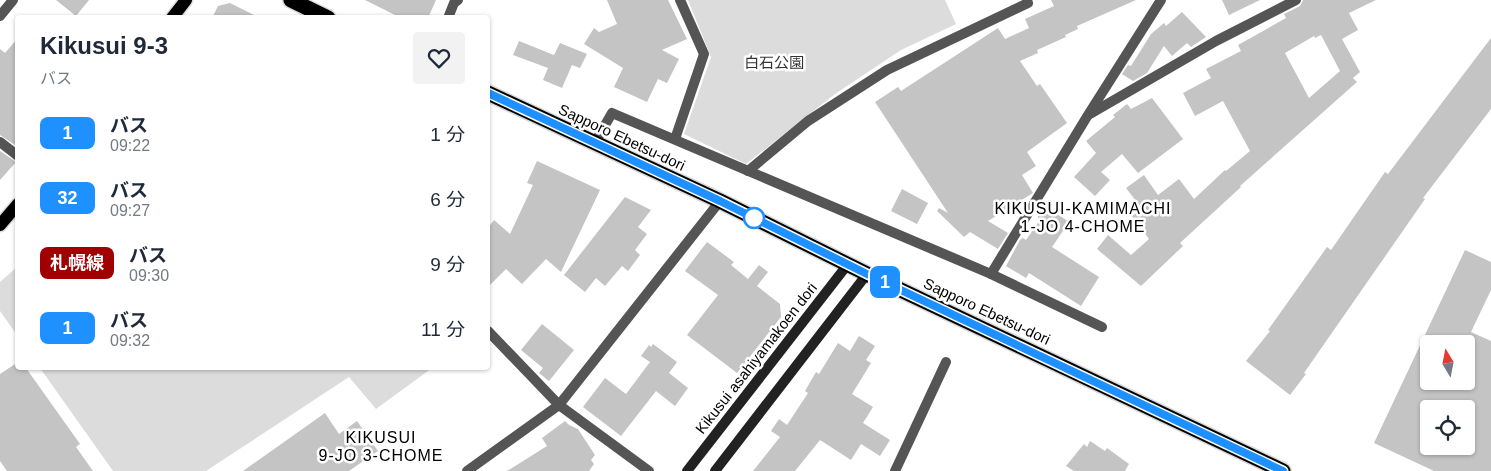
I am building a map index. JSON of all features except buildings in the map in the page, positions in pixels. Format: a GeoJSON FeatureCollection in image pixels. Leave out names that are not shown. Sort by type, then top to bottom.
{"type":"FeatureCollection","features":[{"type":"Feature","properties":{"kind":"highway"},"geometry":{"type":"LineString","coordinates":[[291,0],[322,15]]}},
{"type":"Feature","properties":{"kind":"highway","name":"Sapporo Ebetsu-dori"},"geometry":{"type":"LineString","coordinates":[[490,94],[720,201],[867,274],[1283,471]]}},
{"type":"Feature","properties":{"kind":"main road"},"geometry":{"type":"LineString","coordinates":[[174,15],[186,0]]}},
{"type":"Feature","properties":{"kind":"main road"},"geometry":{"type":"LineString","coordinates":[[0,225],[15,208]]}},
{"type":"Feature","properties":{"kind":"street"},"geometry":{"type":"LineString","coordinates":[[0,16],[13,0]]}},
{"type":"Feature","properties":{"kind":"street"},"geometry":{"type":"LineString","coordinates":[[449,15],[454,3],[458,0]]}},
{"type":"Feature","properties":{"kind":"street"},"geometry":{"type":"LineString","coordinates":[[675,139],[704,54],[680,0]]}},
{"type":"Feature","properties":{"kind":"street"},"geometry":{"type":"LineString","coordinates":[[991,274],[1161,0]]}},
{"type":"Feature","properties":{"kind":"street"},"geometry":{"type":"LineString","coordinates":[[1088,115],[1216,41],[1296,0]]}},
{"type":"Feature","properties":{"kind":"street"},"geometry":{"type":"LineString","coordinates":[[748,171],[808,121],[887,70],[1029,1]]}},
{"type":"Feature","properties":{"kind":"street"},"geometry":{"type":"LineString","coordinates":[[594,144],[612,113],[991,274],[1102,328]]}},
{"type":"Feature","properties":{"kind":"street"},"geometry":{"type":"LineString","coordinates":[[0,142],[15,154]]}},
{"type":"Feature","properties":{"kind":"street"},"geometry":{"type":"LineString","coordinates":[[467,471],[560,405],[720,201]]}},
{"type":"Feature","properties":{"kind":"street","name":"Kikusui asahiyamakoen dori"},"geometry":{"type":"LineString","coordinates":[[687,471],[848,264]]}},
{"type":"Feature","properties":{"kind":"street"},"geometry":{"type":"LineString","coordinates":[[715,471],[867,274]]}},
{"type":"Feature","properties":{"kind":"street"},"geometry":{"type":"LineString","coordinates":[[490,334],[560,405],[649,471]]}},
{"type":"Feature","properties":{"kind":"street"},"geometry":{"type":"LineString","coordinates":[[895,471],[946,362]]}},
{"type":"Feature","properties":{"kind":"green space","name":"白石公園"},"geometry":{"type":"Polygon","coordinates":[[[688,0],[945,0],[956,24],[901,50],[835,94],[746,164],[684,134],[711,57],[688,0]]]}},
{"type":"Feature","properties":{"kind":"green space"},"geometry":{"type":"Polygon","coordinates":[[[15,269],[15,332],[0,311],[0,282],[15,269]]]}},
{"type":"Feature","properties":{"kind":"green space"},"geometry":{"type":"Polygon","coordinates":[[[41,370],[429,370],[376,409],[349,377],[206,471],[113,471],[41,370]]]}},
{"type":"Feature","properties":{"kind":"bus line","name":"1"},"geometry":{"type":"LineString","coordinates":[[490,94],[720,201],[867,274],[1283,471]]}},
{"type":"Feature","properties":{"kind":"district","name":"KIKUSUI-KAMIMACHI 1-JO 4-CHOME"},"geometry":{"type":"Point","coordinates":[1083,217]}},
{"type":"Feature","properties":{"kind":"district","name":"KIKUSUI 9-JO 3-CHOME"},"geometry":{"type":"Point","coordinates":[381,446]}}]}
